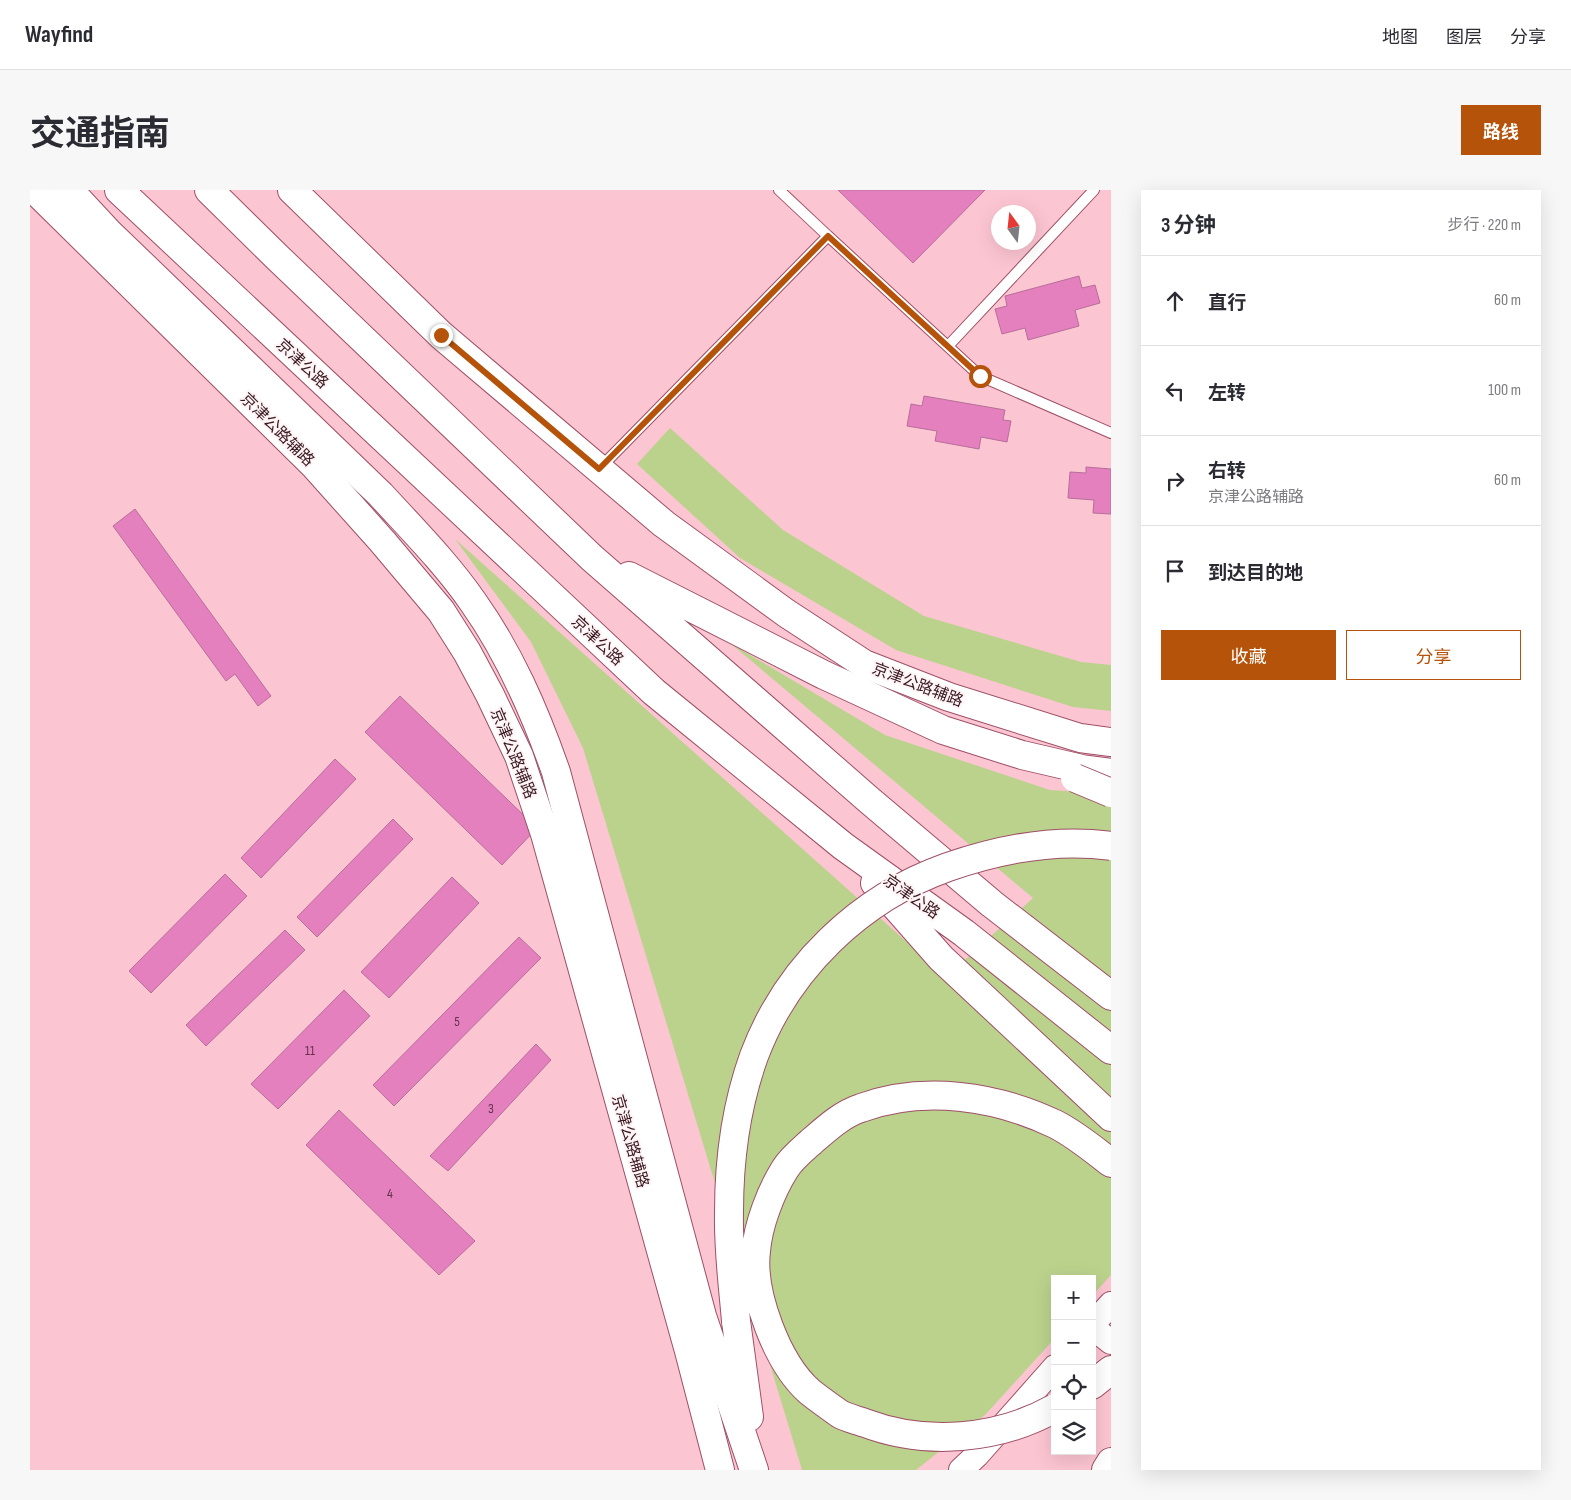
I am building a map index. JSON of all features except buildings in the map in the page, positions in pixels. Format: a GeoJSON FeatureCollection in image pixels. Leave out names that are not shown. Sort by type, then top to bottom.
{"type":"FeatureCollection","features":[{"type":"Feature","properties":{"kind":"main road","name":"京津公路辅路"},"geometry":{"type":"LineString","coordinates":[[35,190],[320,472],[441,611],[467,652],[519,756],[545,834],[689,1350],[720,1470]]}},
{"type":"Feature","properties":{"kind":"main road"},"geometry":{"type":"LineString","coordinates":[[69,190],[108,232],[381,496],[419,536],[473,602],[522,684],[556,772],[702,1316],[754,1470]]}},
{"type":"Feature","properties":{"kind":"main road","name":"京津公路"},"geometry":{"type":"LineString","coordinates":[[120,190],[654,692],[843,846],[964,933],[1111,1050]]}},
{"type":"Feature","properties":{"kind":"main road"},"geometry":{"type":"LineString","coordinates":[[208,190],[592,558],[869,800],[992,904],[1111,996]]}},
{"type":"Feature","properties":{"kind":"main road","name":"京津公路辅路"},"geometry":{"type":"LineString","coordinates":[[292,190],[441,335],[664,524],[786,613],[864,664],[958,700],[1080,738],[1111,742]]}},
{"type":"Feature","properties":{"kind":"main road"},"geometry":{"type":"LineString","coordinates":[[592,558],[824,675],[943,730],[1078,774],[1111,793]]}},
{"type":"Feature","properties":{"kind":"main road"},"geometry":{"type":"LineString","coordinates":[[1078,774],[1111,773]]}},
{"type":"Feature","properties":{"kind":"main road"},"geometry":{"type":"LineString","coordinates":[[759,1470],[748,1414],[736,1321],[729,1211],[735,1135],[741,1104],[754,1056],[776,1010],[796,979],[848,924],[881,900],[920,879],[972,859],[1017,848],[1074,842],[1111,846]]}},
{"type":"Feature","properties":{"kind":"main road"},"geometry":{"type":"LineString","coordinates":[[843,846],[941,958],[1111,1117]]}},
{"type":"Feature","properties":{"kind":"main road"},"geometry":{"type":"LineString","coordinates":[[1052,1410],[1041,1416],[990,1433],[939,1438],[882,1430],[842,1415],[808,1391],[789,1366],[768,1329],[757,1285],[756,1251],[767,1204],[785,1168],[810,1142],[842,1118],[860,1108],[888,1100],[920,1096],[953,1096],[984,1100],[1017,1108],[1056,1125],[1111,1163]]}},
{"type":"Feature","properties":{"kind":"main road"},"geometry":{"type":"LineString","coordinates":[[1096,1382],[1111,1370]]}},
{"type":"Feature","properties":{"kind":"main road"},"geometry":{"type":"LineString","coordinates":[[1106,1470],[1111,1462]]}},
{"type":"Feature","properties":{"kind":"street"},"geometry":{"type":"LineString","coordinates":[[1098,1336],[1111,1304]]}},
{"type":"Feature","properties":{"kind":"street"},"geometry":{"type":"LineString","coordinates":[[961,1470],[1051,1371]]}},
{"type":"Feature","properties":{"kind":"street"},"geometry":{"type":"LineString","coordinates":[[980,1470],[1051,1393]]}},
{"type":"Feature","properties":{"kind":"lane"},"geometry":{"type":"LineString","coordinates":[[948,346],[1094,190]]}},
{"type":"Feature","properties":{"kind":"lane"},"geometry":{"type":"LineString","coordinates":[[784,191],[828,236],[980,376],[1111,432]]}},
{"type":"Feature","properties":{"kind":"lane"},"geometry":{"type":"LineString","coordinates":[[599,469],[828,236]]}},
{"type":"Feature","properties":{"kind":"green space"},"geometry":{"type":"Polygon","coordinates":[[[670,428],[783,530],[924,616],[1081,662],[1111,665],[1111,711],[1073,707],[896,650],[740,558],[637,464],[670,428]]]}},
{"type":"Feature","properties":{"kind":"green space"},"geometry":{"type":"Polygon","coordinates":[[[455,539],[946,977],[1033,898],[730,643],[885,735],[1050,790],[1111,794],[1111,1275],[1096,1292],[1096,1275],[1051,1275],[1051,1342],[985,1415],[916,1470],[802,1470],[583,748],[531,642],[455,539]]]}},
{"type":"Feature","properties":{"kind":"route"},"geometry":{"type":"LineString","coordinates":[[441,335],[599,469],[828,236],[980,376]]}}]}
